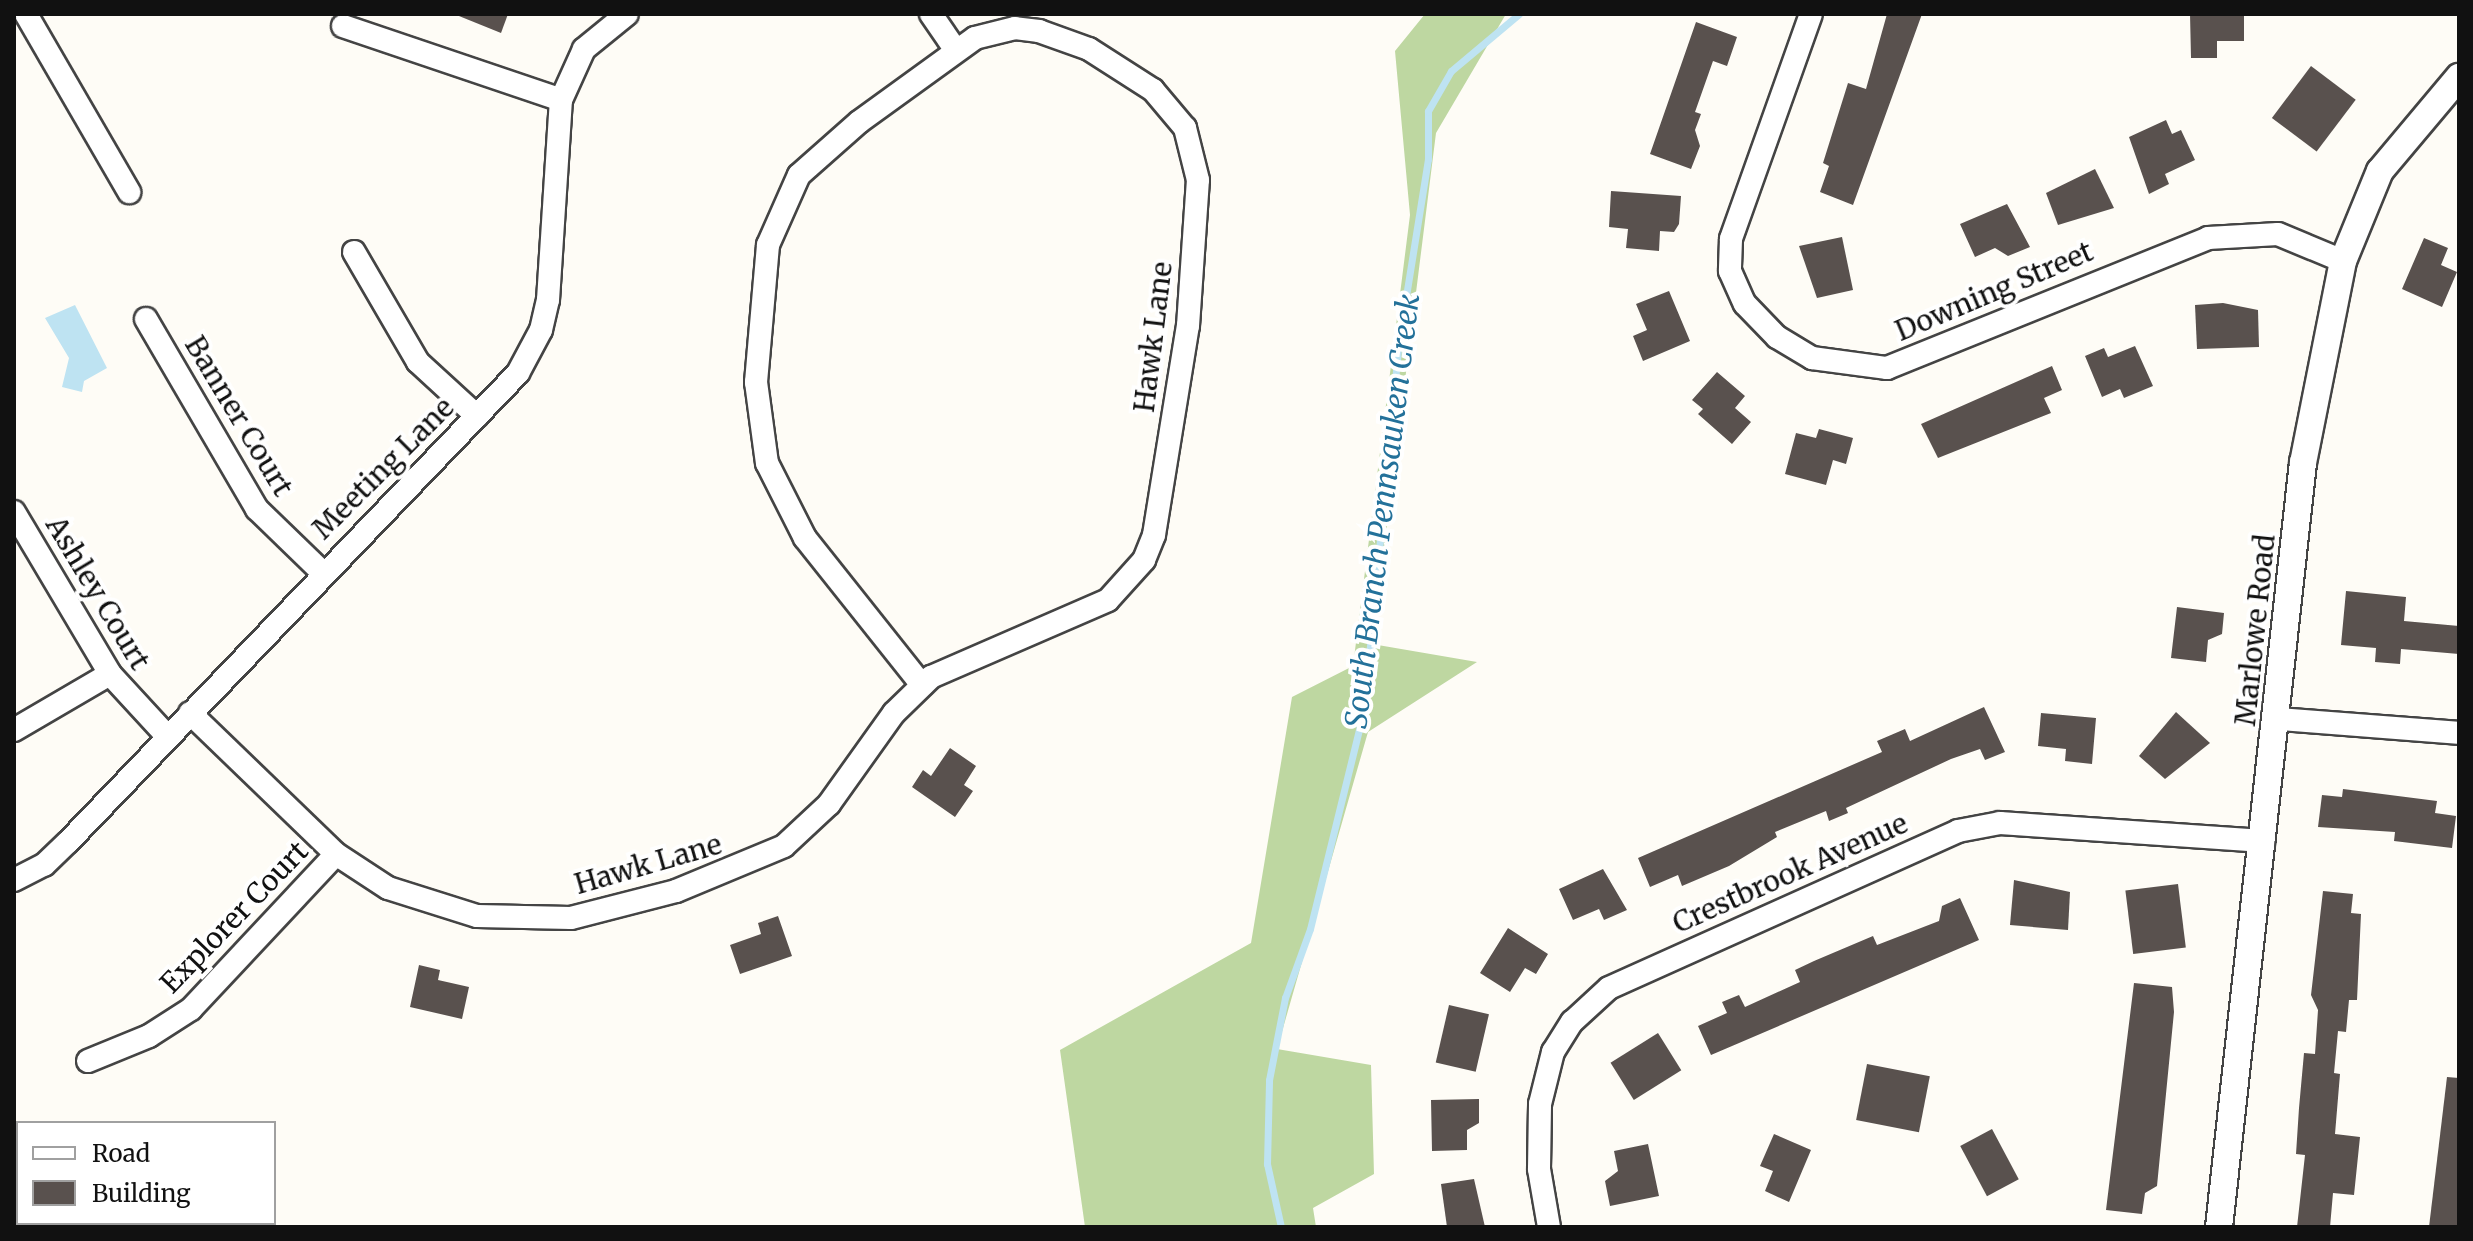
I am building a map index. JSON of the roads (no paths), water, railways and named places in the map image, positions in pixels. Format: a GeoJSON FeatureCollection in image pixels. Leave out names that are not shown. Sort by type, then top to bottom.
{"type":"FeatureCollection","features":[{"type":"Feature","properties":{"kind":"street"},"geometry":{"type":"LineString","coordinates":[[26,14],[129,192]]}},
{"type":"Feature","properties":{"kind":"street","name":"Meeting Lane"},"geometry":{"type":"LineString","coordinates":[[14,880],[44,865],[322,572],[518,373],[541,330],[561,100],[584,49],[627,14]]}},
{"type":"Feature","properties":{"kind":"street"},"geometry":{"type":"LineString","coordinates":[[931,14],[955,49]]}},
{"type":"Feature","properties":{"kind":"street","name":"Downing Street"},"geometry":{"type":"LineString","coordinates":[[1811,14],[1731,239],[1730,271],[1745,304],[1777,337],[1812,358],[1887,368],[2208,238],[2278,234],[2343,261]]}},
{"type":"Feature","properties":{"kind":"street"},"geometry":{"type":"LineString","coordinates":[[343,26],[561,100]]}},
{"type":"Feature","properties":{"kind":"street","name":"Hawk Lane"},"geometry":{"type":"LineString","coordinates":[[190,713],[336,854],[415,901],[477,916],[538,921],[632,905],[784,846],[829,804],[894,713],[922,685],[955,664],[1086,615],[1128,582],[1144,560],[1182,368],[1198,207],[1185,128],[1153,90],[1121,68],[1064,39],[1015,28],[994,31],[955,49],[838,139],[785,197],[763,271],[756,382],[767,463],[790,515],[922,685]]}},
{"type":"Feature","properties":{"kind":"street","name":"Marlowe Road"},"geometry":{"type":"LineString","coordinates":[[2219,1227],[2279,719],[2303,463],[2343,261],[2380,171],[2459,77]]}},
{"type":"Feature","properties":{"kind":"street"},"geometry":{"type":"LineString","coordinates":[[354,252],[418,362],[477,416]]}},
{"type":"Feature","properties":{"kind":"street","name":"Banner Court"},"geometry":{"type":"LineString","coordinates":[[146,319],[257,509],[322,572]]}},
{"type":"Feature","properties":{"kind":"street","name":"Ashley Court"},"geometry":{"type":"LineString","coordinates":[[14,512],[110,674],[168,737]]}},
{"type":"Feature","properties":{"kind":"street","name":"Ashley Court"},"geometry":{"type":"LineString","coordinates":[[14,730],[110,674]]}},
{"type":"Feature","properties":{"kind":"street"},"geometry":{"type":"LineString","coordinates":[[2279,719],[2459,733]]}},
{"type":"Feature","properties":{"kind":"street","name":"Crestbrook Avenue"},"geometry":{"type":"LineString","coordinates":[[1549,1227],[1539,1169],[1540,1104],[1553,1052],[1572,1022],[1609,988],[1958,831],[2000,823],[2263,841]]}},
{"type":"Feature","properties":{"kind":"street","name":"Explorer Court"},"geometry":{"type":"LineString","coordinates":[[88,1061],[149,1036],[191,1009],[336,854]]}},
{"type":"Feature","properties":{"kind":"water"},"geometry":{"type":"Polygon","coordinates":[[[75,305],[107,368],[84,381],[82,392],[62,387],[69,358],[45,318],[75,305]]]}},
{"type":"Feature","properties":{"kind":"waterway","name":"South Branch Pennsauken Creek"},"geometry":{"type":"LineString","coordinates":[[1281,1227],[1267,1164],[1269,1080],[1285,998],[1310,929],[1364,709],[1399,340],[1428,159],[1428,111],[1451,71],[1519,14]]}}]}
